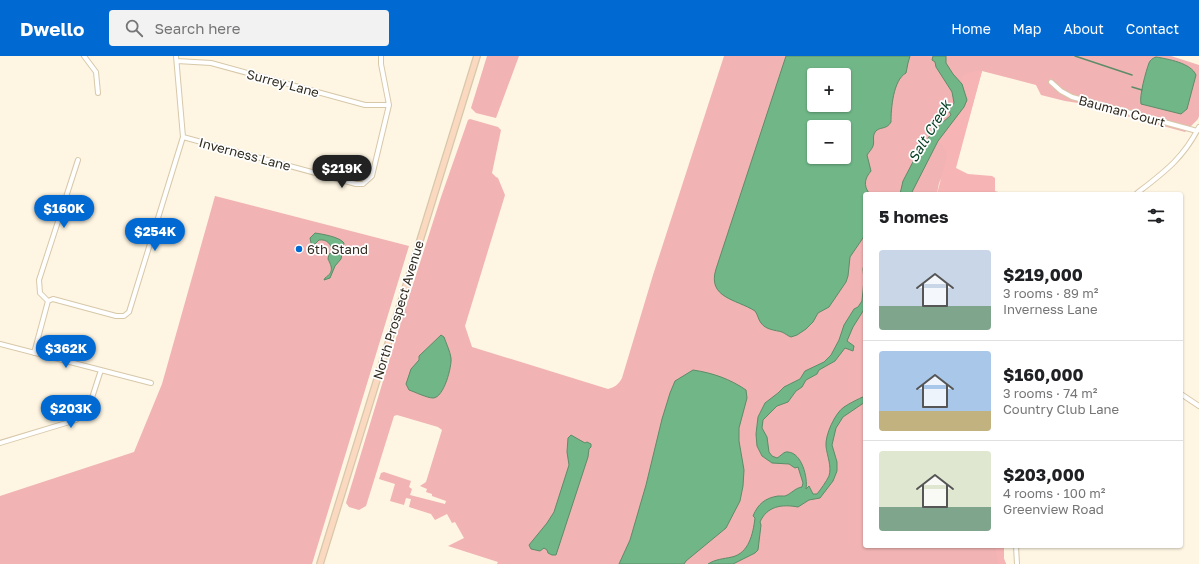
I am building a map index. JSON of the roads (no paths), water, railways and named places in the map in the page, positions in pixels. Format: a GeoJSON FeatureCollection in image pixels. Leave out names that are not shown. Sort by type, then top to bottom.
{"type":"FeatureCollection","features":[{"type":"Feature","properties":{"kind":"main road","name":"North Prospect Avenue"},"geometry":{"type":"LineString","coordinates":[[320,564],[477,56]]}},
{"type":"Feature","properties":{"kind":"street"},"geometry":{"type":"LineString","coordinates":[[84,56],[96,72],[98,93]]}},
{"type":"Feature","properties":{"kind":"street","name":"Inverness Lane"},"geometry":{"type":"LineString","coordinates":[[183,137],[356,184],[363,184],[372,176],[389,105],[381,64],[381,56]]}},
{"type":"Feature","properties":{"kind":"street"},"geometry":{"type":"LineString","coordinates":[[48,301],[53,299],[116,316],[124,316],[129,312],[183,137],[177,58]]}},
{"type":"Feature","properties":{"kind":"street","name":"Surrey Lane"},"geometry":{"type":"LineString","coordinates":[[177,58],[211,63],[365,105],[389,105]]}},
{"type":"Feature","properties":{"kind":"street","name":"Bauman Court"},"geometry":{"type":"LineString","coordinates":[[1051,82],[1061,91],[1072,97],[1198,129]]}},
{"type":"Feature","properties":{"kind":"street"},"geometry":{"type":"LineString","coordinates":[[1139,192],[1175,163],[1192,142],[1198,129]]}},
{"type":"Feature","properties":{"kind":"street"},"geometry":{"type":"LineString","coordinates":[[48,301],[40,293],[39,280],[78,160]]}},
{"type":"Feature","properties":{"kind":"street"},"geometry":{"type":"LineString","coordinates":[[34,353],[48,301]]}},
{"type":"Feature","properties":{"kind":"street"},"geometry":{"type":"LineString","coordinates":[[0,344],[151,383]]}},
{"type":"Feature","properties":{"kind":"street"},"geometry":{"type":"LineString","coordinates":[[0,443],[76,420],[88,407],[101,370]]}},
{"type":"Feature","properties":{"kind":"street"},"geometry":{"type":"LineString","coordinates":[[1183,395],[1199,406]]}},
{"type":"Feature","properties":{"kind":"street"},"geometry":{"type":"LineString","coordinates":[[1016,548],[1017,564]]}},
{"type":"Feature","properties":{"kind":"waterway"},"geometry":{"type":"LineString","coordinates":[[1075,56],[1132,75]]}},
{"type":"Feature","properties":{"kind":"waterway"},"geometry":{"type":"LineString","coordinates":[[1132,87],[1142,90]]}},
{"type":"Feature","properties":{"kind":"place","name":"6th Stand"},"geometry":{"type":"Point","coordinates":[299,249]}},
{"type":"Feature","properties":{"kind":"water label","name":"Salt Creek"},"geometry":{"type":"Point","coordinates":[929,131]}}]}
